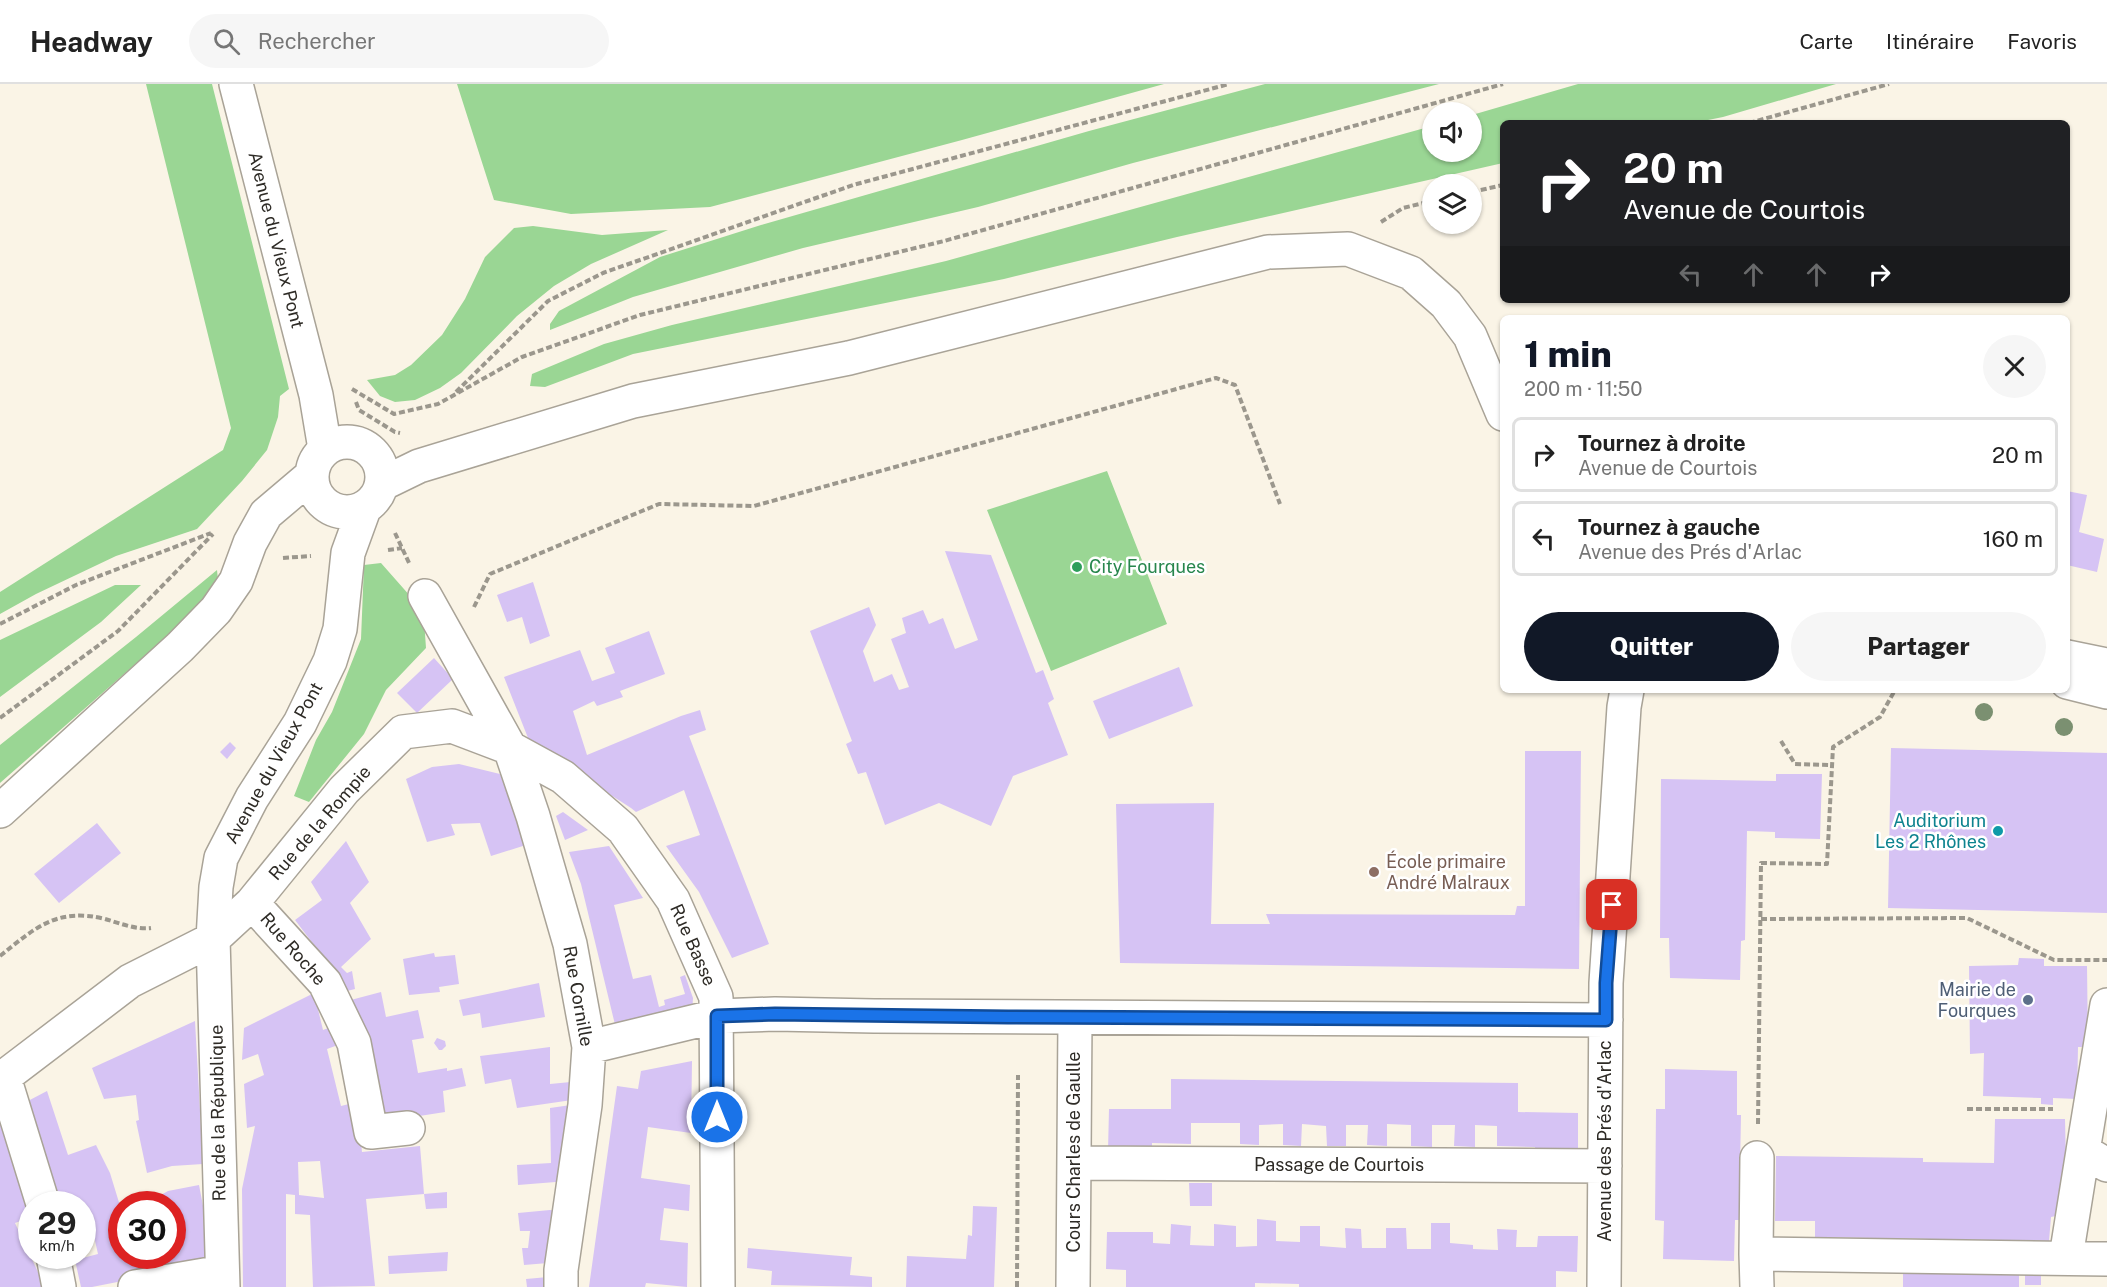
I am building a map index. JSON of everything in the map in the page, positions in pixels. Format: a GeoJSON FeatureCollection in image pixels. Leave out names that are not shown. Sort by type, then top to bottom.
{"type":"FeatureCollection","features":[{"type":"Feature","properties":{"kind":"street","name":"Avenue du Vieux Pont"},"geometry":{"type":"LineString","coordinates":[[213,939],[216,887],[221,858],[252,798],[300,723],[330,661],[340,629],[348,553],[345,478],[316,395],[236,84]]}},
{"type":"Feature","properties":{"kind":"street"},"geometry":{"type":"LineString","coordinates":[[0,811],[180,647],[216,610],[236,581],[250,543],[266,514],[281,500],[345,478],[419,466],[633,400],[849,358],[1268,252],[1348,249],[1411,273],[1446,304],[1470,336],[1500,407]]}},
{"type":"Feature","properties":{"kind":"street"},"geometry":{"type":"LineString","coordinates":[[424,596],[510,748]]}},
{"type":"Feature","properties":{"kind":"street"},"geometry":{"type":"LineString","coordinates":[[2070,658],[2107,665]]}},
{"type":"Feature","properties":{"kind":"street"},"geometry":{"type":"LineString","coordinates":[[2070,683],[2107,692]]}},
{"type":"Feature","properties":{"kind":"street","name":"Avenue des Prés d'Arlac"},"geometry":{"type":"LineString","coordinates":[[1604,1287],[1606,983],[1624,696]]}},
{"type":"Feature","properties":{"kind":"street","name":"Rue de la Rompie"},"geometry":{"type":"LineString","coordinates":[[39,1191],[4,1077],[130,981],[213,939],[252,903],[344,790],[403,732],[452,726],[510,748]]}},
{"type":"Feature","properties":{"kind":"street","name":"Rue Basse"},"geometry":{"type":"LineString","coordinates":[[510,748],[563,777],[623,829],[673,900],[716,998],[718,1287]]}},
{"type":"Feature","properties":{"kind":"street","name":"Rue Cornille"},"geometry":{"type":"LineString","coordinates":[[510,748],[533,816],[570,944],[589,1047],[585,1105],[561,1287]]}},
{"type":"Feature","properties":{"kind":"street","name":"Rue Roche"},"geometry":{"type":"LineString","coordinates":[[252,903],[325,982],[354,1043],[371,1132],[408,1128]]}},
{"type":"Feature","properties":{"kind":"street","name":"Rue de la République"},"geometry":{"type":"LineString","coordinates":[[213,939],[223,1279]]}},
{"type":"Feature","properties":{"kind":"street"},"geometry":{"type":"LineString","coordinates":[[2066,1257],[2095,1158],[2090,1110],[2107,1005]]}},
{"type":"Feature","properties":{"kind":"street"},"geometry":{"type":"LineString","coordinates":[[589,1047],[717,1016],[775,1014],[1075,1018],[1606,1020]]}},
{"type":"Feature","properties":{"kind":"street","name":"Cours Charles de Gaulle"},"geometry":{"type":"LineString","coordinates":[[1073,1287],[1075,1018]]}},
{"type":"Feature","properties":{"kind":"street"},"geometry":{"type":"LineString","coordinates":[[1756,1287],[1757,1158]]}},
{"type":"Feature","properties":{"kind":"street","name":"Passage de Courtois"},"geometry":{"type":"LineString","coordinates":[[1074,1163],[1605,1166]]}},
{"type":"Feature","properties":{"kind":"street"},"geometry":{"type":"LineString","coordinates":[[1756,1254],[2107,1259]]}},
{"type":"Feature","properties":{"kind":"street"},"geometry":{"type":"LineString","coordinates":[[56,1269],[59,1287]]}},
{"type":"Feature","properties":{"kind":"street"},"geometry":{"type":"LineString","coordinates":[[135,1287],[223,1279]]}},
{"type":"Feature","properties":{"kind":"path"},"geometry":{"type":"LineString","coordinates":[[451,397],[548,301],[603,273],[853,185],[1229,84]]}},
{"type":"Feature","properties":{"kind":"path"},"geometry":{"type":"LineString","coordinates":[[640,315],[945,241],[1503,84]]}},
{"type":"Feature","properties":{"kind":"path"},"geometry":{"type":"LineString","coordinates":[[1760,120],[1889,84]]}},
{"type":"Feature","properties":{"kind":"path"},"geometry":{"type":"LineString","coordinates":[[1482,190],[1500,186]]}},
{"type":"Feature","properties":{"kind":"path"},"geometry":{"type":"LineString","coordinates":[[1348,249],[1403,208],[1422,203]]}},
{"type":"Feature","properties":{"kind":"path"},"geometry":{"type":"LineString","coordinates":[[473,609],[490,574],[659,504],[753,506],[1216,378],[1235,386],[1280,504]]}},
{"type":"Feature","properties":{"kind":"path"},"geometry":{"type":"LineString","coordinates":[[393,529],[424,596]]}},
{"type":"Feature","properties":{"kind":"path"},"geometry":{"type":"LineString","coordinates":[[0,624],[76,585],[214,532]]}},
{"type":"Feature","properties":{"kind":"path"},"geometry":{"type":"LineString","coordinates":[[0,718],[118,631]]}},
{"type":"Feature","properties":{"kind":"path"},"geometry":{"type":"LineString","coordinates":[[1757,1158],[1761,863],[1827,864],[1833,747],[1880,717],[1893,693]]}},
{"type":"Feature","properties":{"kind":"path"},"geometry":{"type":"LineString","coordinates":[[1781,741],[1795,764],[1832,765]]}},
{"type":"Feature","properties":{"kind":"path"},"geometry":{"type":"LineString","coordinates":[[0,956],[42,924],[65,916],[89,915],[127,925],[155,927]]}},
{"type":"Feature","properties":{"kind":"path"},"geometry":{"type":"LineString","coordinates":[[1761,919],[1967,918],[2054,960],[2107,960]]}},
{"type":"Feature","properties":{"kind":"path"},"geometry":{"type":"LineString","coordinates":[[1017,1287],[1018,1075]]}},
{"type":"Feature","properties":{"kind":"path"},"geometry":{"type":"LineString","coordinates":[[1967,1109],[2090,1110]]}},
{"type":"Feature","properties":{"kind":"green space"},"geometry":{"type":"Polygon","coordinates":[[[146,84],[212,84],[289,389],[280,396],[278,417],[267,450],[242,481],[197,529],[116,556],[0,614],[0,592],[223,450],[231,428],[146,84]]]}},
{"type":"Feature","properties":{"kind":"green space"},"geometry":{"type":"Polygon","coordinates":[[[457,84],[1164,84],[710,207],[571,214],[494,200],[457,84]]]}},
{"type":"Feature","properties":{"kind":"green space"},"geometry":{"type":"Polygon","coordinates":[[[1265,84],[1439,84],[1133,163],[978,207],[803,248],[633,297],[550,330],[550,324],[559,311],[660,257],[761,225],[1089,131],[1265,84]]]}},
{"type":"Feature","properties":{"kind":"green space"},"geometry":{"type":"Polygon","coordinates":[[[1578,84],[1836,84],[1708,120],[1500,120],[1500,164],[1455,174],[1422,174],[1422,181],[1004,279],[633,354],[545,387],[530,386],[532,374],[604,344],[672,325],[946,261],[1422,129],[1422,162],[1482,162],[1482,112],[1578,84]]]}},
{"type":"Feature","properties":{"kind":"green space"},"geometry":{"type":"Polygon","coordinates":[[[533,226],[602,235],[668,230],[591,264],[554,286],[517,316],[461,373],[440,388],[415,400],[395,402],[380,396],[367,380],[395,375],[411,365],[442,335],[465,299],[485,257],[514,228],[533,226]]]}},
{"type":"Feature","properties":{"kind":"green space","name":"City Fourques"},"geometry":{"type":"Polygon","coordinates":[[[1107,471],[1167,624],[1051,671],[987,510],[1107,471]]]}},
{"type":"Feature","properties":{"kind":"green space"},"geometry":{"type":"Polygon","coordinates":[[[381,563],[411,597],[424,620],[426,648],[386,690],[364,734],[309,802],[294,796],[316,740],[332,712],[361,639],[364,565],[381,563]]]}},
{"type":"Feature","properties":{"kind":"green space"},"geometry":{"type":"Polygon","coordinates":[[[217,570],[218,580],[206,602],[0,783],[0,745],[217,570]]]}},
{"type":"Feature","properties":{"kind":"green space"},"geometry":{"type":"Polygon","coordinates":[[[115,585],[141,585],[101,622],[0,697],[0,640],[115,585]]]}},
{"type":"Feature","properties":{"kind":"building"},"geometry":{"type":"Polygon","coordinates":[[[2070,492],[2087,495],[2079,532],[2104,539],[2097,572],[2070,566],[2070,492]]]}},
{"type":"Feature","properties":{"kind":"building"},"geometry":{"type":"Polygon","coordinates":[[[945,551],[991,555],[1036,673],[1043,670],[1054,699],[1048,703],[1068,755],[1013,776],[991,826],[939,803],[885,825],[866,772],[858,774],[846,744],[852,741],[810,631],[869,607],[876,625],[863,651],[874,682],[892,674],[899,690],[909,687],[891,639],[906,633],[902,618],[923,610],[929,624],[943,618],[955,649],[978,640],[945,551]]]}},
{"type":"Feature","properties":{"kind":"building"},"geometry":{"type":"Polygon","coordinates":[[[533,582],[550,636],[530,644],[522,617],[507,622],[497,595],[533,582]]]}},
{"type":"Feature","properties":{"kind":"building"},"geometry":{"type":"Polygon","coordinates":[[[649,631],[665,674],[620,691],[623,697],[597,706],[594,701],[573,711],[587,755],[700,710],[706,730],[689,736],[769,944],[732,958],[699,892],[666,846],[700,835],[684,790],[636,812],[530,743],[504,677],[580,650],[592,681],[615,673],[605,648],[649,631]]]}},
{"type":"Feature","properties":{"kind":"building"},"geometry":{"type":"Polygon","coordinates":[[[434,658],[453,679],[417,713],[397,693],[434,658]]]}},
{"type":"Feature","properties":{"kind":"building"},"geometry":{"type":"Polygon","coordinates":[[[1179,667],[1193,706],[1109,739],[1093,701],[1179,667]]]}},
{"type":"Feature","properties":{"kind":"building"},"geometry":{"type":"Polygon","coordinates":[[[230,742],[236,748],[227,759],[220,752],[230,742]]]}},
{"type":"Feature","properties":{"kind":"building","name":"Auditorium Les 2 Rhônes"},"geometry":{"type":"Polygon","coordinates":[[[1891,748],[2107,753],[2107,913],[1888,908],[1891,748]]]}},
{"type":"Feature","properties":{"kind":"building"},"geometry":{"type":"Polygon","coordinates":[[[1525,751],[1581,751],[1579,969],[1120,963],[1116,804],[1214,803],[1211,924],[1270,924],[1266,914],[1515,915],[1517,906],[1525,906],[1525,751]]]}},
{"type":"Feature","properties":{"kind":"building"},"geometry":{"type":"Polygon","coordinates":[[[459,764],[500,774],[526,845],[491,856],[480,823],[451,824],[455,835],[427,842],[406,779],[432,767],[459,764]]]}},
{"type":"Feature","properties":{"kind":"building"},"geometry":{"type":"Polygon","coordinates":[[[1776,774],[1822,774],[1820,839],[1775,838],[1775,832],[1747,831],[1745,940],[1741,941],[1740,980],[1670,978],[1669,938],[1660,938],[1661,779],[1776,781],[1776,774]]]}},
{"type":"Feature","properties":{"kind":"building"},"geometry":{"type":"Polygon","coordinates":[[[563,812],[588,830],[565,840],[556,816],[563,812]]]}},
{"type":"Feature","properties":{"kind":"building"},"geometry":{"type":"Polygon","coordinates":[[[97,823],[121,853],[59,903],[34,874],[97,823]]]}},
{"type":"Feature","properties":{"kind":"building"},"geometry":{"type":"Polygon","coordinates":[[[346,841],[369,882],[350,903],[371,939],[341,967],[347,973],[352,971],[355,989],[343,992],[327,962],[295,920],[322,900],[311,882],[346,841]]]}},
{"type":"Feature","properties":{"kind":"building"},"geometry":{"type":"Polygon","coordinates":[[[609,846],[643,898],[614,905],[633,979],[651,975],[659,1007],[665,1005],[664,1000],[685,994],[680,977],[685,975],[693,998],[692,1014],[618,1037],[581,884],[569,852],[609,846]]]}},
{"type":"Feature","properties":{"kind":"building"},"geometry":{"type":"Polygon","coordinates":[[[434,953],[435,957],[455,955],[459,984],[439,987],[440,992],[409,995],[403,959],[434,953]]]}},
{"type":"Feature","properties":{"kind":"building","name":"Mairie de Fourques"},"geometry":{"type":"Polygon","coordinates":[[[2019,958],[2044,959],[2044,966],[2087,966],[2088,1047],[2078,1047],[2077,1099],[2053,1098],[2053,1105],[2041,1104],[2041,1098],[1983,1096],[1984,1053],[1970,1054],[1969,966],[2018,965],[2019,958]]]}},
{"type":"Feature","properties":{"kind":"building"},"geometry":{"type":"Polygon","coordinates":[[[539,983],[545,1017],[482,1028],[480,1013],[463,1016],[459,1000],[539,983]]]}},
{"type":"Feature","properties":{"kind":"building"},"geometry":{"type":"Polygon","coordinates":[[[381,992],[386,1017],[418,1010],[424,1038],[412,1040],[418,1073],[462,1068],[466,1086],[443,1091],[445,1112],[413,1117],[381,1126],[347,1001],[381,992]]]}},
{"type":"Feature","properties":{"kind":"building"},"geometry":{"type":"Polygon","coordinates":[[[314,993],[323,1030],[331,1027],[338,1045],[327,1049],[341,1106],[357,1102],[362,1152],[420,1146],[424,1194],[366,1199],[375,1286],[313,1287],[310,1215],[295,1214],[295,1195],[286,1194],[286,1287],[243,1287],[242,1189],[255,1126],[247,1128],[244,1084],[264,1075],[258,1054],[242,1060],[244,1028],[314,993]],[[320,1161],[298,1162],[299,1195],[324,1198],[320,1161]]]}},
{"type":"Feature","properties":{"kind":"building"},"geometry":{"type":"Polygon","coordinates":[[[195,1021],[203,1164],[172,1166],[147,1173],[136,1121],[139,1120],[136,1095],[104,1099],[92,1068],[195,1021]]]}},
{"type":"Feature","properties":{"kind":"building"},"geometry":{"type":"Polygon","coordinates":[[[437,1038],[445,1041],[446,1046],[442,1050],[439,1050],[434,1043],[437,1038]]]}},
{"type":"Feature","properties":{"kind":"building"},"geometry":{"type":"Polygon","coordinates":[[[550,1047],[550,1084],[581,1081],[579,1099],[517,1108],[511,1079],[485,1084],[480,1056],[550,1047]]]}},
{"type":"Feature","properties":{"kind":"building"},"geometry":{"type":"Polygon","coordinates":[[[692,1061],[691,1133],[648,1127],[641,1178],[690,1185],[689,1211],[664,1208],[660,1240],[688,1243],[687,1287],[646,1283],[645,1287],[589,1287],[617,1086],[638,1089],[641,1071],[692,1061]]]}},
{"type":"Feature","properties":{"kind":"building"},"geometry":{"type":"Polygon","coordinates":[[[1665,1069],[1737,1071],[1737,1115],[1741,1115],[1739,1220],[1735,1220],[1734,1261],[1663,1259],[1664,1221],[1655,1220],[1656,1109],[1665,1109],[1665,1069]]]}},
{"type":"Feature","properties":{"kind":"building"},"geometry":{"type":"Polygon","coordinates":[[[1171,1079],[1518,1083],[1518,1112],[1578,1113],[1578,1156],[1535,1155],[1535,1147],[1497,1146],[1497,1126],[1475,1125],[1475,1147],[1454,1146],[1455,1125],[1432,1125],[1432,1147],[1411,1146],[1411,1125],[1387,1124],[1387,1146],[1367,1145],[1368,1125],[1346,1125],[1346,1146],[1327,1146],[1326,1126],[1302,1124],[1301,1146],[1283,1145],[1283,1124],[1259,1125],[1259,1145],[1240,1144],[1240,1123],[1191,1123],[1191,1144],[1152,1143],[1152,1151],[1108,1151],[1109,1109],[1171,1109],[1171,1079]]]}},
{"type":"Feature","properties":{"kind":"building"},"geometry":{"type":"Polygon","coordinates":[[[47,1091],[68,1155],[96,1145],[110,1173],[116,1191],[108,1191],[108,1269],[184,1269],[92,1287],[81,1287],[77,1269],[96,1269],[96,1255],[98,1254],[96,1191],[54,1191],[26,1102],[47,1091]]]}},
{"type":"Feature","properties":{"kind":"building"},"geometry":{"type":"Polygon","coordinates":[[[578,1104],[568,1181],[518,1185],[517,1165],[551,1163],[550,1108],[578,1104]]]}},
{"type":"Feature","properties":{"kind":"building"},"geometry":{"type":"Polygon","coordinates":[[[1995,1119],[2065,1119],[2066,1164],[2056,1216],[2051,1217],[2049,1241],[1815,1237],[1815,1221],[1775,1221],[1776,1156],[1923,1158],[1923,1162],[1994,1163],[1995,1119]]]}},
{"type":"Feature","properties":{"kind":"building"},"geometry":{"type":"Polygon","coordinates":[[[0,1122],[27,1191],[18,1191],[18,1222],[15,1223],[18,1229],[18,1269],[37,1269],[45,1287],[0,1287],[0,1122]]]}},
{"type":"Feature","properties":{"kind":"building"},"geometry":{"type":"Polygon","coordinates":[[[1189,1183],[1212,1183],[1212,1206],[1190,1206],[1189,1183]]]}},
{"type":"Feature","properties":{"kind":"building"},"geometry":{"type":"Polygon","coordinates":[[[199,1185],[214,1263],[186,1269],[186,1191],[168,1191],[199,1185]]]}},
{"type":"Feature","properties":{"kind":"building"},"geometry":{"type":"Polygon","coordinates":[[[447,1192],[447,1208],[426,1209],[424,1194],[447,1192]]]}},
{"type":"Feature","properties":{"kind":"building"},"geometry":{"type":"Polygon","coordinates":[[[973,1206],[997,1207],[994,1287],[906,1287],[907,1256],[966,1259],[968,1235],[972,1236],[973,1206]]]}},
{"type":"Feature","properties":{"kind":"building"},"geometry":{"type":"Polygon","coordinates":[[[550,1210],[564,1212],[548,1263],[524,1265],[522,1248],[528,1248],[530,1231],[520,1231],[518,1213],[550,1210]]]}},
{"type":"Feature","properties":{"kind":"building"},"geometry":{"type":"Polygon","coordinates":[[[1257,1219],[1276,1221],[1276,1241],[1300,1242],[1300,1226],[1320,1226],[1320,1246],[1346,1248],[1345,1228],[1361,1229],[1362,1248],[1386,1248],[1386,1228],[1406,1228],[1407,1249],[1431,1249],[1431,1223],[1450,1223],[1450,1243],[1473,1245],[1473,1249],[1498,1250],[1497,1229],[1517,1230],[1516,1247],[1537,1247],[1538,1236],[1578,1236],[1577,1272],[1556,1271],[1556,1287],[1299,1287],[1299,1284],[1255,1283],[1255,1287],[1126,1287],[1126,1270],[1106,1269],[1107,1232],[1153,1232],[1153,1243],[1170,1244],[1171,1224],[1191,1226],[1190,1245],[1214,1246],[1214,1224],[1236,1226],[1236,1247],[1257,1246],[1257,1219]]]}},
{"type":"Feature","properties":{"kind":"building"},"geometry":{"type":"Polygon","coordinates":[[[748,1248],[852,1257],[850,1275],[872,1277],[872,1287],[771,1285],[772,1271],[747,1268],[748,1248]]]}},
{"type":"Feature","properties":{"kind":"building"},"geometry":{"type":"Polygon","coordinates":[[[448,1252],[447,1271],[389,1274],[388,1256],[448,1252]]]}},
{"type":"Feature","properties":{"kind":"building"},"geometry":{"type":"Polygon","coordinates":[[[1903,1271],[2019,1272],[2019,1287],[1903,1287],[1903,1271]]]}},
{"type":"Feature","properties":{"kind":"building"},"geometry":{"type":"Polygon","coordinates":[[[2025,1273],[2041,1274],[2041,1285],[2025,1285],[2025,1273]]]}},
{"type":"Feature","properties":{"kind":"building"},"geometry":{"type":"Polygon","coordinates":[[[548,1277],[548,1287],[527,1287],[526,1279],[548,1277]]]}},
{"type":"Feature","properties":{"kind":"place","name":"City Fourques"},"geometry":{"type":"Point","coordinates":[1077,567]}},
{"type":"Feature","properties":{"kind":"place","name":"Auditorium Les 2 Rhônes"},"geometry":{"type":"Point","coordinates":[1998,831]}},
{"type":"Feature","properties":{"kind":"place","name":"École primaire André Malraux"},"geometry":{"type":"Point","coordinates":[1374,872]}},
{"type":"Feature","properties":{"kind":"place","name":"Mairie de Fourques"},"geometry":{"type":"Point","coordinates":[2028,1000]}},
{"type":"Feature","properties":{"kind":"route"},"geometry":{"type":"LineString","coordinates":[[717,1117],[717,1016],[775,1014],[1606,1020],[1606,983],[1612,905]]}}]}
